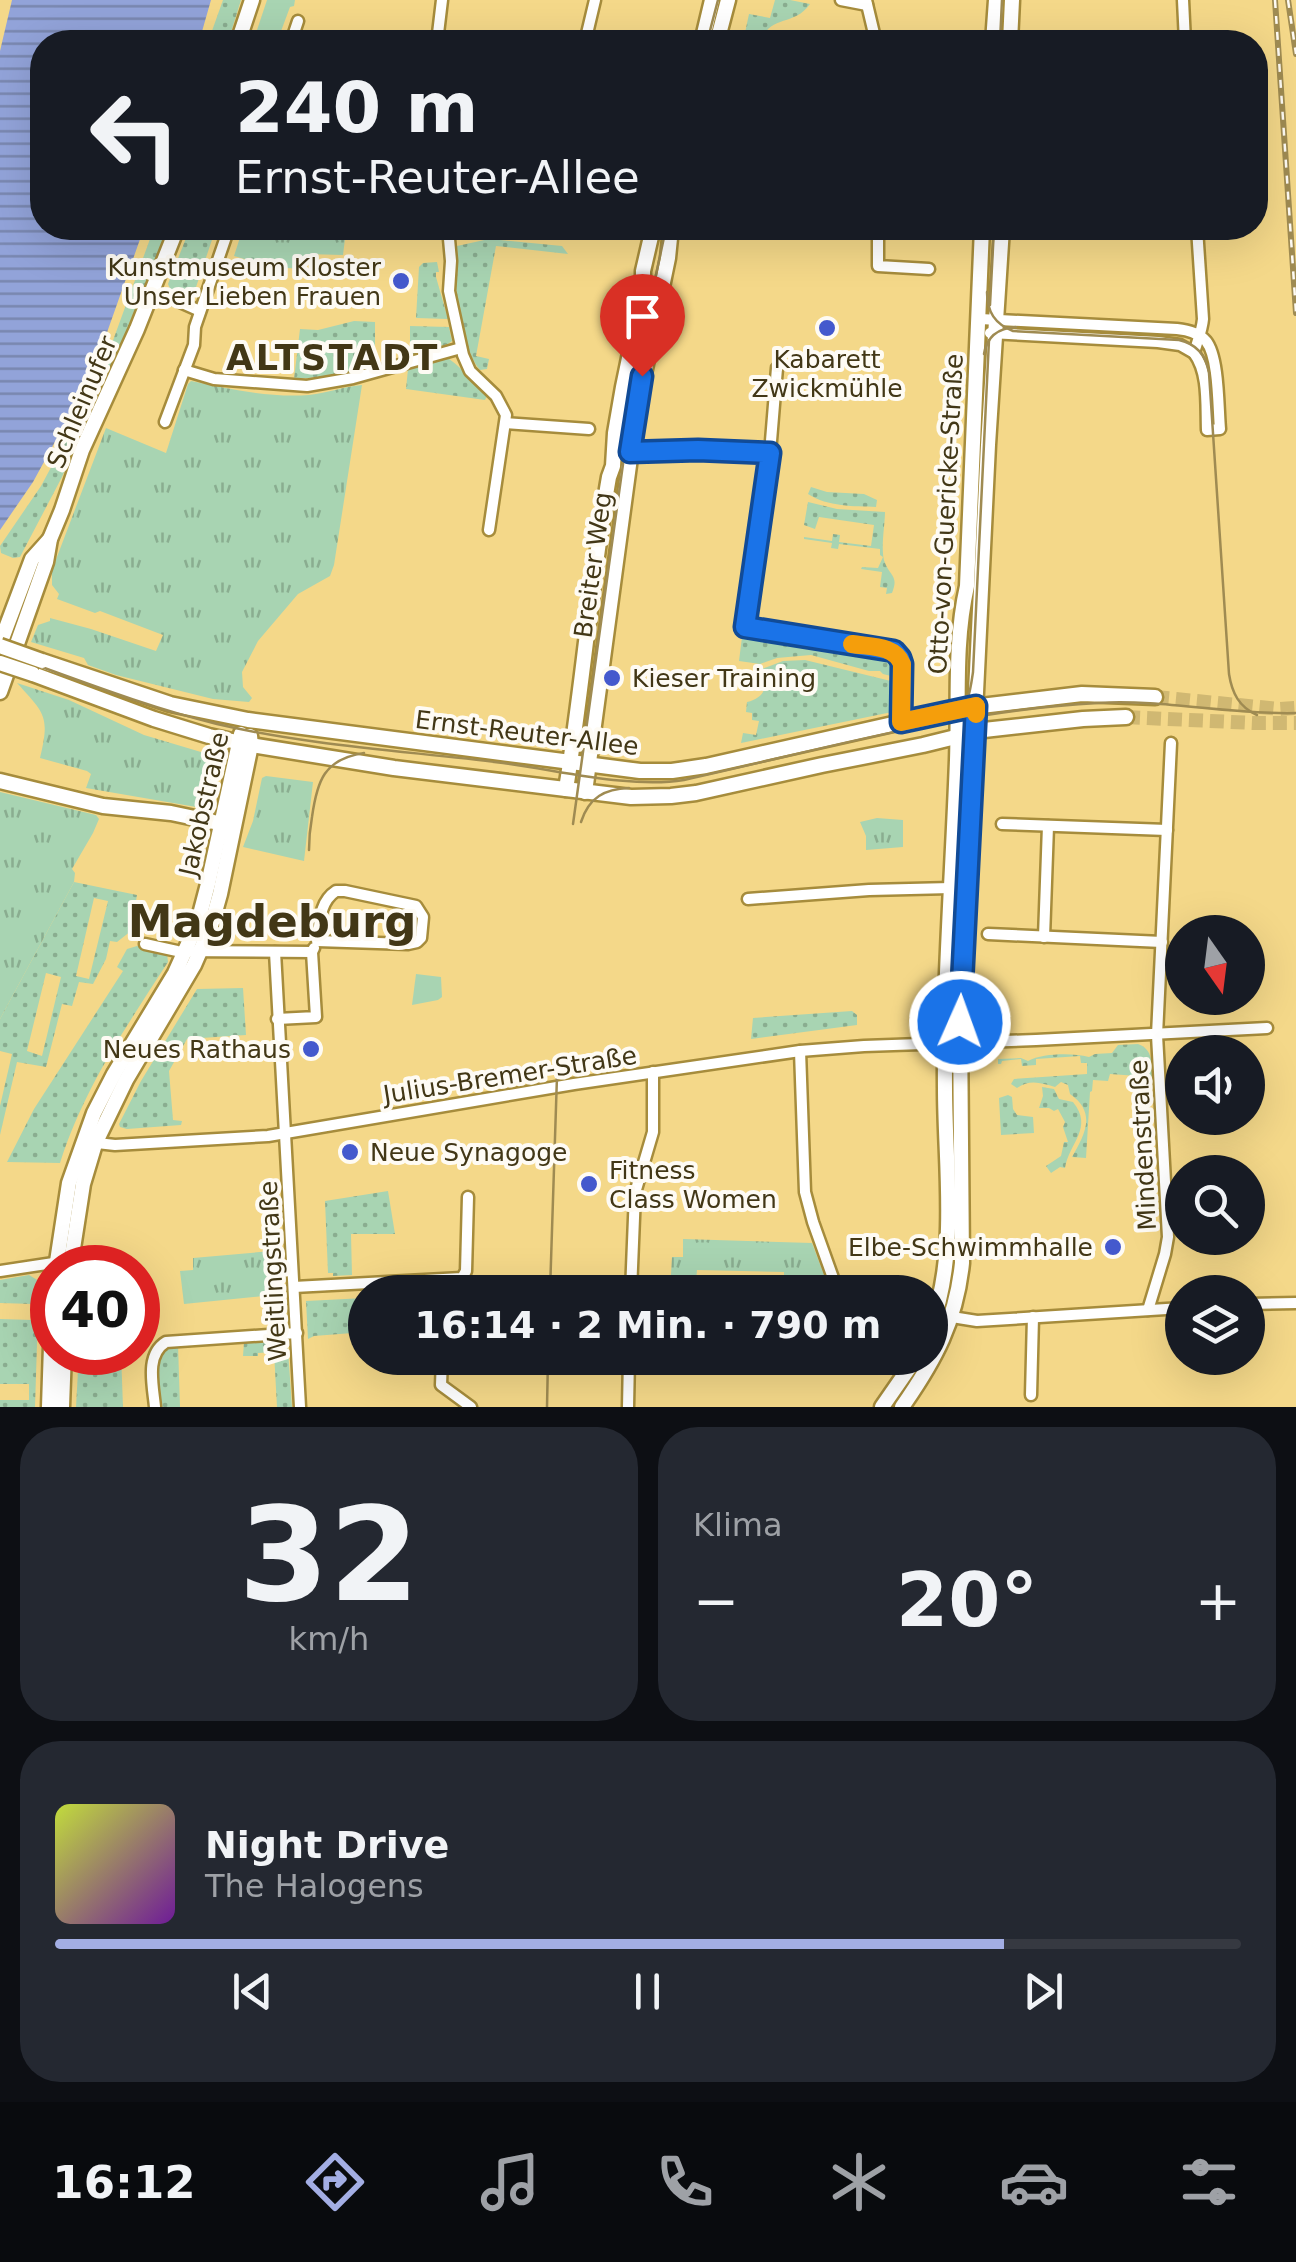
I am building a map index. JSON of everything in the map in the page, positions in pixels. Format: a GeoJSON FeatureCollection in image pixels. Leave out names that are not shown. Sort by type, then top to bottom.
{"type":"FeatureCollection","features":[{"type":"Feature","properties":{"kind":"street"},"geometry":{"type":"LineString","coordinates":[[242,30],[252,0]]}},
{"type":"Feature","properties":{"kind":"street"},"geometry":{"type":"LineString","coordinates":[[439,30],[442,0]]}},
{"type":"Feature","properties":{"kind":"street"},"geometry":{"type":"LineString","coordinates":[[589,30],[595,0]]}},
{"type":"Feature","properties":{"kind":"street"},"geometry":{"type":"LineString","coordinates":[[705,30],[712,0]]}},
{"type":"Feature","properties":{"kind":"street"},"geometry":{"type":"LineString","coordinates":[[720,30],[728,0]]}},
{"type":"Feature","properties":{"kind":"street"},"geometry":{"type":"LineString","coordinates":[[841,0],[866,3],[873,30]]}},
{"type":"Feature","properties":{"kind":"street"},"geometry":{"type":"LineString","coordinates":[[994,30],[996,0]]}},
{"type":"Feature","properties":{"kind":"street"},"geometry":{"type":"LineString","coordinates":[[1011,30],[1012,0]]}},
{"type":"Feature","properties":{"kind":"street"},"geometry":{"type":"LineString","coordinates":[[1183,0],[1184,30]]}},
{"type":"Feature","properties":{"kind":"street"},"geometry":{"type":"LineString","coordinates":[[295,30],[298,21]]}},
{"type":"Feature","properties":{"kind":"street","name":"Schleinufer"},"geometry":{"type":"LineString","coordinates":[[0,692],[86,440],[173,240]]}},
{"type":"Feature","properties":{"kind":"street"},"geometry":{"type":"LineString","coordinates":[[165,422],[194,345],[195,328],[224,240]]}},
{"type":"Feature","properties":{"kind":"street"},"geometry":{"type":"LineString","coordinates":[[449,240],[449,291],[461,348],[469,369],[502,405],[506,423],[489,530]]}},
{"type":"Feature","properties":{"kind":"street","name":"Breiter Weg"},"geometry":{"type":"LineString","coordinates":[[566,789],[615,433],[651,240]]}},
{"type":"Feature","properties":{"kind":"street","name":"Breiter Weg"},"geometry":{"type":"LineString","coordinates":[[585,792],[639,391],[670,240]]}},
{"type":"Feature","properties":{"kind":"street"},"geometry":{"type":"LineString","coordinates":[[878,240],[878,266],[929,268]]}},
{"type":"Feature","properties":{"kind":"street","name":"Otto-von-Guericke-Straße"},"geometry":{"type":"LineString","coordinates":[[902,1407],[934,1358],[952,1317],[962,1249],[952,1043],[976,706],[987,326],[983,240]]}},
{"type":"Feature","properties":{"kind":"street","name":"Otto-von-Guericke-Straße"},"geometry":{"type":"LineString","coordinates":[[945,1275],[960,616],[966,586],[987,326],[1000,240]]}},
{"type":"Feature","properties":{"kind":"street"},"geometry":{"type":"LineString","coordinates":[[1194,353],[1203,319],[1198,240]]}},
{"type":"Feature","properties":{"kind":"street"},"geometry":{"type":"LineString","coordinates":[[154,290],[200,311]]}},
{"type":"Feature","properties":{"kind":"street"},"geometry":{"type":"LineString","coordinates":[[987,326],[1176,329],[1198,335],[1213,356],[1220,428],[1208,430],[1202,370],[1194,353],[1182,346],[987,326]]}},
{"type":"Feature","properties":{"kind":"street"},"geometry":{"type":"LineString","coordinates":[[184,370],[214,379],[307,386],[352,378],[461,348]]}},
{"type":"Feature","properties":{"kind":"street"},"geometry":{"type":"LineString","coordinates":[[777,368],[770,453],[745,627],[894,651],[902,664],[901,722]]}},
{"type":"Feature","properties":{"kind":"street"},"geometry":{"type":"LineString","coordinates":[[506,423],[615,433]]}},
{"type":"Feature","properties":{"kind":"street"},"geometry":{"type":"LineString","coordinates":[[630,452],[770,453]]}},
{"type":"Feature","properties":{"kind":"street","name":"Schleinufer"},"geometry":{"type":"LineString","coordinates":[[0,645],[32,559],[50,539]]}},
{"type":"Feature","properties":{"kind":"street","name":"Ernst-Reuter-Allee"},"geometry":{"type":"LineString","coordinates":[[0,645],[170,704],[248,720],[640,771],[693,768],[976,706],[1082,694],[1155,697]]}},
{"type":"Feature","properties":{"kind":"street","name":"Ernst-Reuter-Allee"},"geometry":{"type":"LineString","coordinates":[[0,662],[154,719],[244,743],[394,768],[640,797],[696,793],[974,732],[1126,716]]}},
{"type":"Feature","properties":{"kind":"street"},"geometry":{"type":"LineString","coordinates":[[957,736],[972,718],[976,706]]}},
{"type":"Feature","properties":{"kind":"street","name":"Jakobstraße"},"geometry":{"type":"LineString","coordinates":[[68,1245],[89,1142],[186,980],[194,950],[220,894],[228,825],[248,720]]}},
{"type":"Feature","properties":{"kind":"street","name":"Mindenstraße"},"geometry":{"type":"LineString","coordinates":[[1148,1310],[1167,1244],[1157,1035],[1172,743]]}},
{"type":"Feature","properties":{"kind":"street"},"geometry":{"type":"LineString","coordinates":[[0,781],[104,806],[171,813],[228,825]]}},
{"type":"Feature","properties":{"kind":"street"},"geometry":{"type":"LineString","coordinates":[[1002,824],[1168,830]]}},
{"type":"Feature","properties":{"kind":"street"},"geometry":{"type":"LineString","coordinates":[[1044,937],[1048,826]]}},
{"type":"Feature","properties":{"kind":"street"},"geometry":{"type":"LineString","coordinates":[[748,899],[952,888]]}},
{"type":"Feature","properties":{"kind":"street"},"geometry":{"type":"LineString","coordinates":[[144,944],[275,952],[315,947],[415,943],[422,936],[423,916],[419,908],[345,890],[329,896],[323,905],[315,947],[316,1017],[277,1018]]}},
{"type":"Feature","properties":{"kind":"street"},"geometry":{"type":"LineString","coordinates":[[988,934],[1162,942]]}},
{"type":"Feature","properties":{"kind":"street","name":"Weitlingstraße"},"geometry":{"type":"LineString","coordinates":[[275,952],[300,1407]]}},
{"type":"Feature","properties":{"kind":"street","name":"Julius-Bremer-Straße"},"geometry":{"type":"LineString","coordinates":[[89,1142],[115,1146],[286,1134],[653,1072],[800,1052],[1267,1028]]}},
{"type":"Feature","properties":{"kind":"street"},"geometry":{"type":"LineString","coordinates":[[800,1052],[805,1192],[832,1275]]}},
{"type":"Feature","properties":{"kind":"street"},"geometry":{"type":"LineString","coordinates":[[632,1275],[635,1193],[653,1132],[653,1072]]}},
{"type":"Feature","properties":{"kind":"street"},"geometry":{"type":"LineString","coordinates":[[294,1287],[462,1278],[466,1271],[468,1197]]}},
{"type":"Feature","properties":{"kind":"street"},"geometry":{"type":"LineString","coordinates":[[0,1271],[30,1268]]}},
{"type":"Feature","properties":{"kind":"street"},"geometry":{"type":"LineString","coordinates":[[1265,1304],[1296,1304]]}},
{"type":"Feature","properties":{"kind":"street"},"geometry":{"type":"LineString","coordinates":[[952,1317],[976,1321],[1165,1309]]}},
{"type":"Feature","properties":{"kind":"street"},"geometry":{"type":"LineString","coordinates":[[1031,1395],[1033,1318]]}},
{"type":"Feature","properties":{"kind":"street"},"geometry":{"type":"LineString","coordinates":[[154,1407],[152,1360],[156,1349],[166,1342],[296,1334]]}},
{"type":"Feature","properties":{"kind":"street"},"geometry":{"type":"LineString","coordinates":[[49,1407],[50,1375]]}},
{"type":"Feature","properties":{"kind":"street"},"geometry":{"type":"LineString","coordinates":[[62,1407],[63,1375]]}},
{"type":"Feature","properties":{"kind":"street"},"geometry":{"type":"LineString","coordinates":[[441,1375],[441,1384],[471,1407]]}},
{"type":"Feature","properties":{"kind":"street"},"geometry":{"type":"LineString","coordinates":[[628,1407],[629,1375]]}},
{"type":"Feature","properties":{"kind":"street"},"geometry":{"type":"LineString","coordinates":[[882,1407],[904,1375]]}},
{"type":"Feature","properties":{"kind":"green space"},"geometry":{"type":"Polygon","coordinates":[[[223,0],[241,0],[232,30],[212,30],[223,0]]]}},
{"type":"Feature","properties":{"kind":"green space"},"geometry":{"type":"Polygon","coordinates":[[[267,0],[295,0],[281,30],[257,30],[267,0]]]}},
{"type":"Feature","properties":{"kind":"green space"},"geometry":{"type":"Polygon","coordinates":[[[775,0],[810,4],[797,16],[768,30],[746,30],[749,14],[770,18],[775,0]]]}},
{"type":"Feature","properties":{"kind":"green space"},"geometry":{"type":"Polygon","coordinates":[[[150,240],[163,240],[62,477],[20,557],[1,553],[0,546],[41,486],[100,376],[150,240]]]}},
{"type":"Feature","properties":{"kind":"green space"},"geometry":{"type":"Polygon","coordinates":[[[185,240],[212,240],[193,296],[181,298],[168,284],[185,240]]]}},
{"type":"Feature","properties":{"kind":"green space"},"geometry":{"type":"Polygon","coordinates":[[[239,240],[345,240],[343,255],[306,254],[303,269],[271,267],[234,256],[239,240]]]}},
{"type":"Feature","properties":{"kind":"green space"},"geometry":{"type":"Polygon","coordinates":[[[499,240],[562,246],[568,254],[496,246],[476,356],[489,359],[487,369],[480,370],[474,362],[465,339],[456,288],[457,246],[499,240]]]}},
{"type":"Feature","properties":{"kind":"green space"},"geometry":{"type":"Polygon","coordinates":[[[437,262],[436,277],[448,319],[416,318],[419,267],[437,262]]]}},
{"type":"Feature","properties":{"kind":"green space"},"geometry":{"type":"Polygon","coordinates":[[[354,321],[375,322],[375,353],[360,355],[361,370],[294,379],[300,329],[318,330],[354,321]]]}},
{"type":"Feature","properties":{"kind":"green space"},"geometry":{"type":"Polygon","coordinates":[[[410,326],[449,327],[452,341],[410,355],[410,326]]]}},
{"type":"Feature","properties":{"kind":"green space"},"geometry":{"type":"Polygon","coordinates":[[[447,358],[484,392],[485,400],[406,389],[408,369],[447,358]]]}},
{"type":"Feature","properties":{"kind":"green space"},"geometry":{"type":"Polygon","coordinates":[[[191,381],[294,396],[362,385],[334,565],[330,576],[298,594],[258,641],[242,672],[243,687],[252,698],[249,702],[213,699],[116,675],[88,665],[84,658],[31,642],[38,625],[50,618],[156,651],[163,635],[57,599],[52,570],[106,428],[166,453],[191,381]]]}},
{"type":"Feature","properties":{"kind":"green space"},"geometry":{"type":"Polygon","coordinates":[[[811,487],[864,494],[877,500],[876,507],[824,501],[808,494],[811,487]]]}},
{"type":"Feature","properties":{"kind":"green space"},"geometry":{"type":"Polygon","coordinates":[[[808,502],[837,509],[885,512],[883,552],[894,579],[892,593],[886,594],[887,588],[880,587],[882,572],[861,569],[878,568],[883,557],[880,549],[839,544],[838,549],[831,548],[832,543],[804,539],[832,541],[833,534],[840,535],[839,542],[871,546],[874,525],[819,517],[815,529],[804,525],[808,502]]]}},
{"type":"Feature","properties":{"kind":"green space"},"geometry":{"type":"Polygon","coordinates":[[[742,637],[890,657],[895,663],[895,677],[811,655],[760,664],[739,661],[742,637]]]}},
{"type":"Feature","properties":{"kind":"green space"},"geometry":{"type":"Polygon","coordinates":[[[805,660],[895,682],[892,712],[741,743],[743,733],[756,735],[759,721],[752,720],[752,713],[746,712],[747,702],[764,690],[762,669],[783,661],[805,660]]]}},
{"type":"Feature","properties":{"kind":"green space"},"geometry":{"type":"Polygon","coordinates":[[[17,683],[69,700],[144,735],[211,755],[217,763],[210,805],[202,808],[86,788],[91,774],[87,771],[40,758],[45,733],[43,716],[17,683]]]}},
{"type":"Feature","properties":{"kind":"green space"},"geometry":{"type":"Polygon","coordinates":[[[262,778],[313,782],[304,861],[243,847],[262,778]]]}},
{"type":"Feature","properties":{"kind":"green space"},"geometry":{"type":"Polygon","coordinates":[[[0,792],[96,815],[99,819],[72,869],[74,882],[0,1019],[0,792]]]}},
{"type":"Feature","properties":{"kind":"green space"},"geometry":{"type":"Polygon","coordinates":[[[877,818],[903,820],[903,847],[866,850],[860,822],[877,818]]]}},
{"type":"Feature","properties":{"kind":"green space"},"geometry":{"type":"Polygon","coordinates":[[[74,882],[137,895],[131,931],[117,942],[110,941],[93,984],[79,982],[72,1006],[62,1004],[46,1067],[17,1062],[0,1135],[0,1106],[12,1054],[0,1051],[0,1019],[74,882]],[[94,898],[76,976],[89,979],[108,901],[94,898]],[[46,973],[27,1051],[42,1056],[61,977],[46,973]]]}},
{"type":"Feature","properties":{"kind":"green space"},"geometry":{"type":"Polygon","coordinates":[[[137,946],[167,953],[168,962],[94,1084],[60,1163],[7,1162],[34,1109],[123,971],[117,967],[127,949],[137,946]]]}},
{"type":"Feature","properties":{"kind":"green space"},"geometry":{"type":"Polygon","coordinates":[[[416,974],[441,977],[442,997],[412,1005],[416,974]]]}},
{"type":"Feature","properties":{"kind":"green space"},"geometry":{"type":"Polygon","coordinates":[[[243,988],[246,1035],[187,1039],[169,1071],[173,1120],[182,1121],[181,1125],[120,1127],[141,1081],[197,989],[243,988]]]}},
{"type":"Feature","properties":{"kind":"green space"},"geometry":{"type":"Polygon","coordinates":[[[852,1011],[857,1015],[857,1025],[751,1039],[753,1018],[852,1011]]]}},
{"type":"Feature","properties":{"kind":"green space"},"geometry":{"type":"Polygon","coordinates":[[[1138,1044],[1149,1053],[1152,1077],[1110,1074],[1108,1081],[1093,1080],[1086,1158],[1072,1157],[1084,1132],[1086,1116],[1068,1085],[1031,1083],[1017,1088],[1011,1084],[1014,1079],[1087,1074],[1087,1063],[1081,1063],[1080,1056],[1036,1059],[1036,1065],[1022,1066],[1021,1059],[998,1064],[998,1059],[1021,1058],[1028,1061],[1042,1056],[1058,1054],[1075,1055],[1089,1057],[1112,1053],[1118,1045],[1138,1044]]]}},
{"type":"Feature","properties":{"kind":"green space"},"geometry":{"type":"Polygon","coordinates":[[[1042,1087],[1054,1089],[1059,1099],[1073,1102],[1081,1120],[1065,1168],[1051,1173],[1046,1166],[1061,1156],[1064,1142],[1068,1142],[1058,1109],[1039,1108],[1042,1087]]]}},
{"type":"Feature","properties":{"kind":"green space"},"geometry":{"type":"Polygon","coordinates":[[[1008,1095],[1017,1115],[1033,1117],[1034,1133],[1001,1135],[999,1098],[1008,1095]]]}},
{"type":"Feature","properties":{"kind":"green space"},"geometry":{"type":"Polygon","coordinates":[[[388,1191],[395,1234],[351,1234],[352,1275],[328,1273],[325,1201],[388,1191]]]}},
{"type":"Feature","properties":{"kind":"green space"},"geometry":{"type":"Polygon","coordinates":[[[683,1239],[812,1243],[824,1275],[697,1270],[697,1275],[671,1275],[672,1257],[683,1257],[683,1239]]]}},
{"type":"Feature","properties":{"kind":"green space"},"geometry":{"type":"Polygon","coordinates":[[[272,1251],[274,1295],[184,1304],[180,1271],[193,1270],[193,1258],[272,1251]]]}},
{"type":"Feature","properties":{"kind":"green space"},"geometry":{"type":"Polygon","coordinates":[[[30,1276],[30,1304],[0,1303],[0,1280],[30,1276]]]}},
{"type":"Feature","properties":{"kind":"green space"},"geometry":{"type":"Polygon","coordinates":[[[348,1299],[348,1333],[308,1339],[306,1301],[348,1299]]]}},
{"type":"Feature","properties":{"kind":"green space"},"geometry":{"type":"Polygon","coordinates":[[[0,1319],[30,1320],[30,1375],[36,1375],[35,1407],[0,1407],[0,1400],[29,1400],[29,1384],[0,1384],[0,1319]]]}},
{"type":"Feature","properties":{"kind":"green space"},"geometry":{"type":"Polygon","coordinates":[[[278,1340],[287,1345],[292,1407],[277,1407],[274,1352],[243,1356],[244,1342],[278,1340]]]}},
{"type":"Feature","properties":{"kind":"green space"},"geometry":{"type":"Polygon","coordinates":[[[178,1344],[180,1407],[159,1407],[160,1359],[178,1344]]]}},
{"type":"Feature","properties":{"kind":"green space"},"geometry":{"type":"Polygon","coordinates":[[[78,1375],[122,1375],[123,1407],[76,1407],[78,1375]]]}},
{"type":"Feature","properties":{"kind":"water"},"geometry":{"type":"Polygon","coordinates":[[[12,0],[211,0],[202,30],[30,30],[30,240],[140,240],[93,372],[33,482],[0,530],[0,51],[12,0]]]}},
{"type":"Feature","properties":{"kind":"tunnel"},"geometry":{"type":"LineString","coordinates":[[1155,697],[1296,708]]}},
{"type":"Feature","properties":{"kind":"tunnel"},"geometry":{"type":"LineString","coordinates":[[1126,717],[1296,723]]}},
{"type":"Feature","properties":{"kind":"tram line"},"geometry":{"type":"LineString","coordinates":[[710,30],[718,0]]}},
{"type":"Feature","properties":{"kind":"tram line"},"geometry":{"type":"LineString","coordinates":[[1001,30],[1002,0]]}},
{"type":"Feature","properties":{"kind":"tram line"},"geometry":{"type":"LineString","coordinates":[[573,824],[638,359],[663,240]]}},
{"type":"Feature","properties":{"kind":"tram line"},"geometry":{"type":"LineString","coordinates":[[990,305],[993,240]]}},
{"type":"Feature","properties":{"kind":"tram line"},"geometry":{"type":"LineString","coordinates":[[987,292],[993,316],[1013,331],[1179,340],[1196,347],[1203,356],[1209,373],[1229,674],[1237,699],[1257,715]]}},
{"type":"Feature","properties":{"kind":"tram line"},"geometry":{"type":"LineString","coordinates":[[984,354],[995,334],[1016,327]]}},
{"type":"Feature","properties":{"kind":"tram line"},"geometry":{"type":"LineString","coordinates":[[950,722],[964,706],[973,672],[989,340]]}},
{"type":"Feature","properties":{"kind":"tram line"},"geometry":{"type":"LineString","coordinates":[[0,652],[162,709],[252,732],[641,782],[684,780],[889,733],[1046,707],[1123,702],[1296,713]]}},
{"type":"Feature","properties":{"kind":"tram line"},"geometry":{"type":"LineString","coordinates":[[309,850],[314,804],[325,774],[340,760],[364,753]]}},
{"type":"Feature","properties":{"kind":"tram line"},"geometry":{"type":"LineString","coordinates":[[581,822],[588,806],[599,796],[629,788]]}},
{"type":"Feature","properties":{"kind":"tram line"},"geometry":{"type":"LineString","coordinates":[[551,1275],[557,1076]]}},
{"type":"Feature","properties":{"kind":"tram line"},"geometry":{"type":"LineString","coordinates":[[547,1407],[548,1375]]}},
{"type":"Feature","properties":{"kind":"railway"},"geometry":{"type":"LineString","coordinates":[[1275,0],[1296,313]]}},
{"type":"Feature","properties":{"kind":"railway"},"geometry":{"type":"LineString","coordinates":[[1288,0],[1296,54]]}},
{"type":"Feature","properties":{"kind":"slow traffic"},"geometry":{"type":"LineString","coordinates":[[852,644],[890,650],[900,658],[901,722],[976,706],[976,714]]}},
{"type":"Feature","properties":{"kind":"place","name":"Kunstmuseum Kloster Unser Lieben Frauen"},"geometry":{"type":"Point","coordinates":[401,281]}},
{"type":"Feature","properties":{"kind":"place","name":"Kabarett Zwickmühle"},"geometry":{"type":"Point","coordinates":[827,328]}},
{"type":"Feature","properties":{"kind":"place","name":"Kieser Training"},"geometry":{"type":"Point","coordinates":[612,678]}},
{"type":"Feature","properties":{"kind":"place","name":"Neues Rathaus"},"geometry":{"type":"Point","coordinates":[311,1049]}},
{"type":"Feature","properties":{"kind":"place","name":"Neue Synagoge"},"geometry":{"type":"Point","coordinates":[350,1152]}},
{"type":"Feature","properties":{"kind":"place","name":"Fitness Class Women"},"geometry":{"type":"Point","coordinates":[589,1184]}},
{"type":"Feature","properties":{"kind":"place","name":"Elbe-Schwimmhalle"},"geometry":{"type":"Point","coordinates":[1113,1247]}},
{"type":"Feature","properties":{"kind":"district","name":"ALTSTADT"},"geometry":{"type":"Point","coordinates":[333,358]}},
{"type":"Feature","properties":{"kind":"district","name":"Magdeburg"},"geometry":{"type":"Point","coordinates":[272,921]}},
{"type":"Feature","properties":{"kind":"route"},"geometry":{"type":"LineString","coordinates":[[642,376],[630,452],[770,453],[745,627],[894,651],[902,664],[901,722],[976,706],[960,1022]]}}]}
